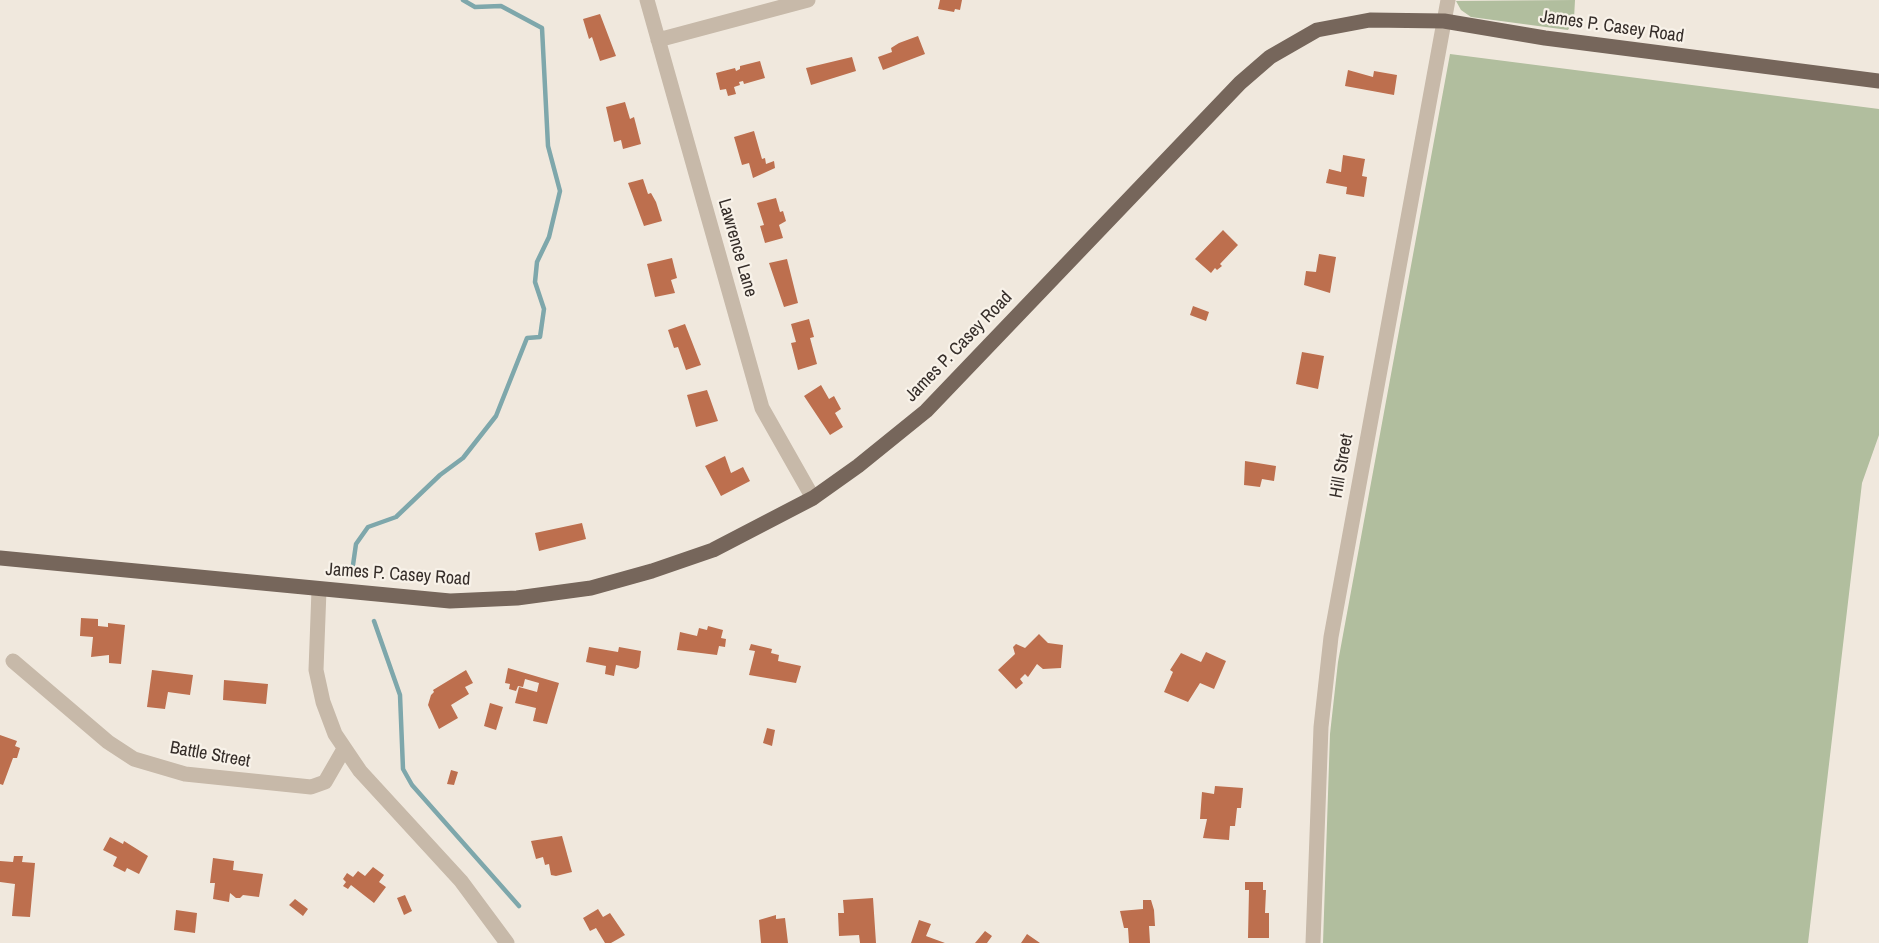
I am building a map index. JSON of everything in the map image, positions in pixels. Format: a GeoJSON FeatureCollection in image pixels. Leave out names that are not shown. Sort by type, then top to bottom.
{"type":"FeatureCollection","features":[{"type":"Feature","properties":{"kind":"main road","name":"James P. Casey Road"},"geometry":{"type":"LineString","coordinates":[[0,558],[450,601],[517,598],[591,588],[652,571],[713,550],[813,498],[926,411],[1177,146],[1270,57],[1317,30],[1370,20],[1444,21],[1545,38],[1879,81]]}},
{"type":"Feature","properties":{"kind":"street","name":"Lawrence Lane"},"geometry":{"type":"LineString","coordinates":[[646,0],[762,408],[813,498]]}},
{"type":"Feature","properties":{"kind":"street"},"geometry":{"type":"LineString","coordinates":[[658,40],[808,0]]}},
{"type":"Feature","properties":{"kind":"street","name":"Hill Street"},"geometry":{"type":"LineString","coordinates":[[1313,943],[1321,727],[1331,637],[1448,0]]}},
{"type":"Feature","properties":{"kind":"street"},"geometry":{"type":"LineString","coordinates":[[319,590],[316,654],[318,685],[329,720],[344,749],[374,787],[460,881],[507,943]]}},
{"type":"Feature","properties":{"kind":"street","name":"Battle Street"},"geometry":{"type":"LineString","coordinates":[[13,661],[108,742],[134,759],[185,774],[311,788],[325,782],[344,749]]}},
{"type":"Feature","properties":{"kind":"green space"},"geometry":{"type":"Polygon","coordinates":[[[1575,0],[1574,19],[1568,30],[1471,17],[1461,10],[1456,1],[1575,0]]]}},
{"type":"Feature","properties":{"kind":"green space"},"geometry":{"type":"Polygon","coordinates":[[[1450,54],[1879,109],[1879,435],[1862,483],[1808,943],[1323,943],[1330,734],[1338,662],[1450,54]]]}},
{"type":"Feature","properties":{"kind":"building"},"geometry":{"type":"Polygon","coordinates":[[[940,0],[962,0],[960,10],[955,9],[954,12],[938,9],[940,0]]]}},
{"type":"Feature","properties":{"kind":"building"},"geometry":{"type":"Polygon","coordinates":[[[600,14],[616,56],[600,61],[592,37],[589,39],[583,19],[600,14]]]}},
{"type":"Feature","properties":{"kind":"building"},"geometry":{"type":"Polygon","coordinates":[[[918,36],[925,54],[883,70],[878,57],[892,52],[891,48],[899,43],[918,36]]]}},
{"type":"Feature","properties":{"kind":"building"},"geometry":{"type":"Polygon","coordinates":[[[852,57],[856,71],[811,85],[806,68],[852,57]]]}},
{"type":"Feature","properties":{"kind":"building"},"geometry":{"type":"Polygon","coordinates":[[[760,61],[765,78],[744,84],[743,81],[739,82],[740,85],[734,87],[736,94],[728,96],[726,89],[720,90],[716,73],[735,68],[736,71],[740,69],[740,66],[760,61]]]}},
{"type":"Feature","properties":{"kind":"building"},"geometry":{"type":"Polygon","coordinates":[[[1348,70],[1373,77],[1374,71],[1397,75],[1394,95],[1345,86],[1348,70]]]}},
{"type":"Feature","properties":{"kind":"building"},"geometry":{"type":"Polygon","coordinates":[[[625,102],[630,119],[634,117],[641,144],[623,149],[621,140],[614,142],[606,107],[625,102]]]}},
{"type":"Feature","properties":{"kind":"building"},"geometry":{"type":"Polygon","coordinates":[[[754,131],[762,159],[765,158],[766,164],[774,161],[775,168],[753,178],[749,163],[742,165],[734,137],[754,131]]]}},
{"type":"Feature","properties":{"kind":"building"},"geometry":{"type":"Polygon","coordinates":[[[1343,155],[1365,159],[1362,176],[1367,177],[1364,197],[1346,194],[1347,187],[1326,183],[1329,169],[1341,172],[1343,155]]]}},
{"type":"Feature","properties":{"kind":"building"},"geometry":{"type":"Polygon","coordinates":[[[643,179],[648,194],[651,193],[656,202],[662,221],[644,226],[628,183],[643,179]]]}},
{"type":"Feature","properties":{"kind":"building"},"geometry":{"type":"Polygon","coordinates":[[[776,198],[780,212],[783,211],[786,221],[779,225],[783,238],[765,243],[760,226],[764,225],[757,203],[776,198]]]}},
{"type":"Feature","properties":{"kind":"building"},"geometry":{"type":"Polygon","coordinates":[[[1223,230],[1238,245],[1220,264],[1222,266],[1217,270],[1215,268],[1211,273],[1195,259],[1223,230]]]}},
{"type":"Feature","properties":{"kind":"building"},"geometry":{"type":"Polygon","coordinates":[[[1319,254],[1336,257],[1330,293],[1304,285],[1306,271],[1316,272],[1319,254]]]}},
{"type":"Feature","properties":{"kind":"building"},"geometry":{"type":"Polygon","coordinates":[[[672,258],[677,278],[671,280],[675,293],[655,297],[647,264],[672,258]]]}},
{"type":"Feature","properties":{"kind":"building"},"geometry":{"type":"Polygon","coordinates":[[[787,259],[798,303],[784,307],[769,263],[787,259]]]}},
{"type":"Feature","properties":{"kind":"building"},"geometry":{"type":"Polygon","coordinates":[[[1193,306],[1209,312],[1206,321],[1190,315],[1193,306]]]}},
{"type":"Feature","properties":{"kind":"building"},"geometry":{"type":"Polygon","coordinates":[[[809,319],[814,337],[810,338],[817,364],[798,370],[791,343],[796,342],[791,324],[809,319]]]}},
{"type":"Feature","properties":{"kind":"building"},"geometry":{"type":"Polygon","coordinates":[[[685,324],[701,365],[686,370],[678,347],[674,348],[668,330],[685,324]]]}},
{"type":"Feature","properties":{"kind":"building"},"geometry":{"type":"Polygon","coordinates":[[[1302,352],[1324,356],[1318,389],[1296,384],[1302,352]]]}},
{"type":"Feature","properties":{"kind":"building"},"geometry":{"type":"Polygon","coordinates":[[[821,385],[829,399],[834,396],[841,409],[835,413],[843,427],[830,435],[804,396],[821,385]]]}},
{"type":"Feature","properties":{"kind":"building"},"geometry":{"type":"Polygon","coordinates":[[[707,390],[718,421],[696,427],[687,395],[707,390]]]}},
{"type":"Feature","properties":{"kind":"building"},"geometry":{"type":"Polygon","coordinates":[[[725,456],[731,473],[743,467],[750,481],[721,496],[705,466],[725,456]]]}},
{"type":"Feature","properties":{"kind":"building"},"geometry":{"type":"Polygon","coordinates":[[[1245,461],[1276,466],[1274,481],[1262,479],[1260,487],[1244,485],[1245,461]]]}},
{"type":"Feature","properties":{"kind":"building"},"geometry":{"type":"Polygon","coordinates":[[[582,523],[586,539],[539,551],[535,533],[582,523]]]}},
{"type":"Feature","properties":{"kind":"building"},"geometry":{"type":"Polygon","coordinates":[[[81,618],[98,619],[98,626],[108,627],[108,623],[125,625],[121,664],[109,663],[109,655],[91,657],[93,637],[80,636],[81,618]]]}},
{"type":"Feature","properties":{"kind":"building"},"geometry":{"type":"Polygon","coordinates":[[[708,626],[723,630],[721,638],[726,639],[725,647],[719,646],[717,655],[677,650],[680,632],[697,636],[699,628],[707,630],[708,626]]]}},
{"type":"Feature","properties":{"kind":"building"},"geometry":{"type":"Polygon","coordinates":[[[1039,634],[1048,643],[1063,645],[1061,668],[1043,669],[1037,664],[1028,677],[1025,674],[1020,679],[1023,683],[1016,689],[998,670],[1015,654],[1013,647],[1016,644],[1025,648],[1039,634]]]}},
{"type":"Feature","properties":{"kind":"building"},"geometry":{"type":"Polygon","coordinates":[[[751,644],[772,649],[771,653],[779,655],[778,661],[801,666],[796,683],[749,675],[755,651],[749,650],[751,644]]]}},
{"type":"Feature","properties":{"kind":"building"},"geometry":{"type":"Polygon","coordinates":[[[589,647],[618,652],[619,647],[641,651],[639,667],[636,669],[616,665],[614,676],[605,674],[606,666],[586,662],[589,647]]]}},
{"type":"Feature","properties":{"kind":"building"},"geometry":{"type":"Polygon","coordinates":[[[1206,652],[1226,661],[1214,689],[1200,683],[1188,702],[1164,692],[1173,672],[1170,670],[1181,653],[1201,662],[1206,652]]]}},
{"type":"Feature","properties":{"kind":"building"},"geometry":{"type":"Polygon","coordinates":[[[508,668],[559,683],[547,724],[533,721],[536,708],[515,703],[519,687],[537,692],[539,683],[525,679],[523,687],[518,686],[516,691],[509,689],[510,684],[505,683],[508,668]]]}},
{"type":"Feature","properties":{"kind":"building"},"geometry":{"type":"Polygon","coordinates":[[[152,670],[193,675],[190,695],[168,692],[165,709],[147,707],[152,670]]]}},
{"type":"Feature","properties":{"kind":"building"},"geometry":{"type":"Polygon","coordinates":[[[466,670],[473,683],[465,687],[469,694],[451,705],[458,718],[439,729],[428,705],[433,690],[466,670]]]}},
{"type":"Feature","properties":{"kind":"building"},"geometry":{"type":"Polygon","coordinates":[[[224,680],[268,684],[266,704],[223,700],[224,680]]]}},
{"type":"Feature","properties":{"kind":"building"},"geometry":{"type":"Polygon","coordinates":[[[490,703],[503,707],[496,730],[484,726],[490,703]]]}},
{"type":"Feature","properties":{"kind":"building"},"geometry":{"type":"Polygon","coordinates":[[[767,728],[775,730],[772,746],[763,743],[767,728]]]}},
{"type":"Feature","properties":{"kind":"building"},"geometry":{"type":"Polygon","coordinates":[[[0,735],[17,741],[15,746],[20,748],[17,758],[13,758],[3,785],[0,784],[0,735]]]}},
{"type":"Feature","properties":{"kind":"building"},"geometry":{"type":"Polygon","coordinates":[[[451,770],[458,772],[454,785],[447,784],[451,770]]]}},
{"type":"Feature","properties":{"kind":"building"},"geometry":{"type":"Polygon","coordinates":[[[1215,786],[1243,788],[1241,808],[1237,808],[1235,826],[1230,826],[1229,840],[1203,838],[1207,819],[1200,819],[1202,792],[1214,794],[1215,786]]]}},
{"type":"Feature","properties":{"kind":"building"},"geometry":{"type":"Polygon","coordinates":[[[562,836],[572,872],[551,875],[549,864],[545,865],[543,857],[536,859],[531,841],[562,836]]]}},
{"type":"Feature","properties":{"kind":"building"},"geometry":{"type":"Polygon","coordinates":[[[110,837],[123,844],[124,841],[148,856],[139,874],[127,868],[125,872],[113,866],[117,857],[103,850],[110,837]]]}},
{"type":"Feature","properties":{"kind":"building"},"geometry":{"type":"Polygon","coordinates":[[[14,856],[23,856],[22,862],[35,863],[30,917],[12,916],[15,884],[0,882],[0,861],[13,862],[14,856]]]}},
{"type":"Feature","properties":{"kind":"building"},"geometry":{"type":"Polygon","coordinates":[[[213,858],[234,861],[233,870],[263,874],[259,897],[243,895],[236,898],[230,893],[229,902],[213,899],[215,883],[210,883],[213,858]]]}},
{"type":"Feature","properties":{"kind":"building"},"geometry":{"type":"Polygon","coordinates":[[[373,867],[384,875],[379,882],[386,887],[374,903],[351,885],[348,889],[343,886],[346,882],[343,879],[347,873],[353,877],[358,871],[365,876],[373,867]]]}},
{"type":"Feature","properties":{"kind":"building"},"geometry":{"type":"Polygon","coordinates":[[[1245,882],[1263,882],[1263,890],[1266,890],[1265,913],[1269,913],[1269,938],[1248,938],[1249,890],[1245,890],[1245,882]]]}},
{"type":"Feature","properties":{"kind":"building"},"geometry":{"type":"Polygon","coordinates":[[[405,895],[412,911],[404,915],[397,898],[405,895]]]}},
{"type":"Feature","properties":{"kind":"building"},"geometry":{"type":"Polygon","coordinates":[[[873,898],[876,943],[860,943],[859,935],[839,936],[838,913],[844,913],[843,900],[873,898]]]}},
{"type":"Feature","properties":{"kind":"building"},"geometry":{"type":"Polygon","coordinates":[[[295,899],[308,909],[303,916],[289,905],[295,899]]]}},
{"type":"Feature","properties":{"kind":"building"},"geometry":{"type":"Polygon","coordinates":[[[1143,900],[1151,900],[1154,910],[1155,926],[1149,926],[1150,943],[1129,943],[1128,928],[1124,928],[1120,911],[1143,909],[1143,900]]]}},
{"type":"Feature","properties":{"kind":"building"},"geometry":{"type":"Polygon","coordinates":[[[598,909],[603,917],[610,913],[625,935],[611,943],[605,943],[596,928],[590,931],[583,918],[598,909]]]}},
{"type":"Feature","properties":{"kind":"building"},"geometry":{"type":"Polygon","coordinates":[[[176,910],[197,913],[195,933],[174,930],[176,910]]]}},
{"type":"Feature","properties":{"kind":"building"},"geometry":{"type":"Polygon","coordinates":[[[776,915],[776,919],[785,918],[788,943],[761,943],[759,920],[776,915]]]}},
{"type":"Feature","properties":{"kind":"building"},"geometry":{"type":"Polygon","coordinates":[[[919,920],[931,924],[926,936],[945,943],[911,943],[919,920]]]}},
{"type":"Feature","properties":{"kind":"building"},"geometry":{"type":"Polygon","coordinates":[[[985,931],[992,936],[987,943],[975,943],[985,931]]]}},
{"type":"Feature","properties":{"kind":"building"},"geometry":{"type":"Polygon","coordinates":[[[1027,934],[1040,943],[1021,943],[1027,934]]]}},
{"type":"Feature","properties":{"kind":"waterway"},"geometry":{"type":"LineString","coordinates":[[353,565],[356,544],[368,527],[396,517],[440,475],[463,458],[496,416],[527,338],[540,337],[544,309],[535,282],[537,262],[549,237],[560,191],[548,146],[542,28],[501,6],[475,7],[463,0]]}},
{"type":"Feature","properties":{"kind":"waterway"},"geometry":{"type":"LineString","coordinates":[[374,621],[400,695],[403,769],[412,785],[519,906]]}}]}
